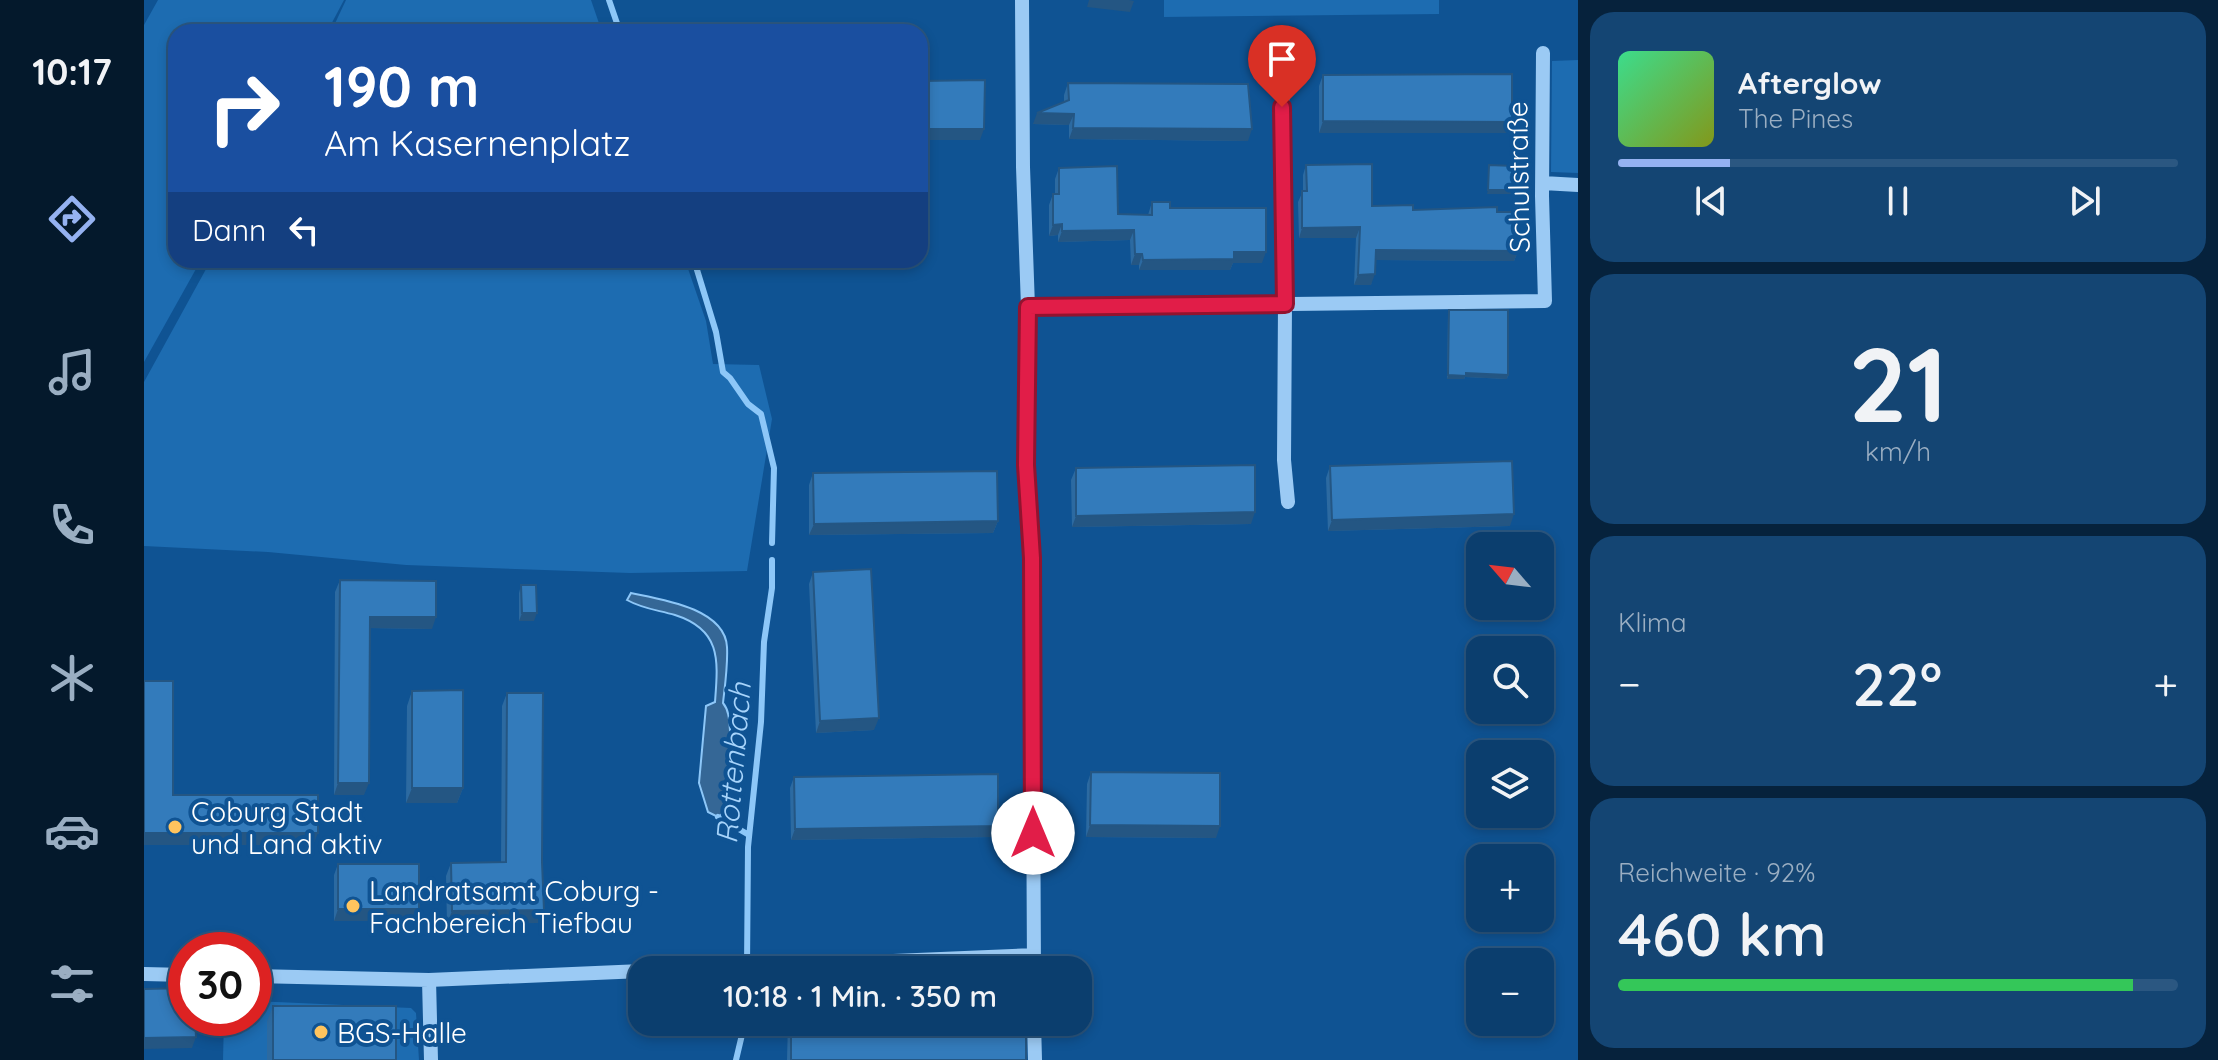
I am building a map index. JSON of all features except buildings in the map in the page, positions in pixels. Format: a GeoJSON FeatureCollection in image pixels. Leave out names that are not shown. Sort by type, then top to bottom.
{"type":"FeatureCollection","features":[{"type":"Feature","properties":{"kind":"street"},"geometry":{"type":"LineString","coordinates":[[1022,0],[1028,307],[1026,465],[1032,558],[1034,956]]}},
{"type":"Feature","properties":{"kind":"street","name":"Schulstraße"},"geometry":{"type":"LineString","coordinates":[[1285,304],[1545,301],[1543,53]]}},
{"type":"Feature","properties":{"kind":"street"},"geometry":{"type":"LineString","coordinates":[[1282,77],[1284,460],[1288,502]]}},
{"type":"Feature","properties":{"kind":"street"},"geometry":{"type":"LineString","coordinates":[[1543,183],[1578,185]]}},
{"type":"Feature","properties":{"kind":"street"},"geometry":{"type":"LineString","coordinates":[[1028,307],[1285,304]]}},
{"type":"Feature","properties":{"kind":"street"},"geometry":{"type":"LineString","coordinates":[[272,976],[429,980],[628,972]]}},
{"type":"Feature","properties":{"kind":"street"},"geometry":{"type":"LineString","coordinates":[[144,974],[168,975]]}},
{"type":"Feature","properties":{"kind":"street"},"geometry":{"type":"LineString","coordinates":[[429,980],[431,1060]]}},
{"type":"Feature","properties":{"kind":"street"},"geometry":{"type":"LineString","coordinates":[[1034,1036],[1035,1060]]}},
{"type":"Feature","properties":{"kind":"shaded area"},"geometry":{"type":"Polygon","coordinates":[[[158,0],[344,0],[331,24],[168,24],[168,268],[197,268],[144,362],[144,25],[158,0]]]}},
{"type":"Feature","properties":{"kind":"shaded area"},"geometry":{"type":"Polygon","coordinates":[[[346,0],[591,0],[599,24],[335,24],[346,0]]]}},
{"type":"Feature","properties":{"kind":"shaded area"},"geometry":{"type":"Polygon","coordinates":[[[1164,0],[1439,0],[1439,14],[1164,17],[1164,0]]]}},
{"type":"Feature","properties":{"kind":"shaded area"},"geometry":{"type":"Polygon","coordinates":[[[1578,60],[1578,173],[1551,172],[1552,61],[1578,60]]]}},
{"type":"Feature","properties":{"kind":"shaded area"},"geometry":{"type":"Polygon","coordinates":[[[207,268],[688,268],[706,321],[713,364],[759,365],[772,419],[747,571],[630,573],[406,565],[268,552],[144,546],[144,382],[207,268]]]}},
{"type":"Feature","properties":{"kind":"shaded area"},"geometry":{"type":"Polygon","coordinates":[[[631,593],[674,602],[703,614],[723,634],[727,654],[723,703],[728,713],[734,749],[727,810],[718,817],[708,812],[699,783],[706,706],[715,702],[717,673],[714,649],[702,629],[675,615],[627,600],[631,593]]]}},
{"type":"Feature","properties":{"kind":"shaded area","name":"BGS-Halle"},"geometry":{"type":"Polygon","coordinates":[[[272,1002],[411,1008],[416,1013],[419,1060],[223,1060],[224,1036],[272,1036],[272,1002]]]}},
{"type":"Feature","properties":{"kind":"waterway","name":"Rottenbach"},"geometry":{"type":"LineString","coordinates":[[609,0],[617,24]]}},
{"type":"Feature","properties":{"kind":"waterway","name":"Rottenbach"},"geometry":{"type":"LineString","coordinates":[[696,268],[716,332],[723,372],[748,404],[761,414],[774,468],[772,543]]}},
{"type":"Feature","properties":{"kind":"waterway","name":"Rottenbach"},"geometry":{"type":"LineString","coordinates":[[747,956],[748,847],[761,722],[764,642],[772,588],[772,560]]}},
{"type":"Feature","properties":{"kind":"waterway"},"geometry":{"type":"LineString","coordinates":[[718,817],[749,835]]}},
{"type":"Feature","properties":{"kind":"waterway","name":"Rottenbach"},"geometry":{"type":"LineString","coordinates":[[736,1060],[742,1036]]}},
{"type":"Feature","properties":{"kind":"place","name":"Coburg Stadt und Land aktiv"},"geometry":{"type":"Point","coordinates":[175,827]}},
{"type":"Feature","properties":{"kind":"place","name":"Landratsamt Coburg - Fachbereich Tiefbau"},"geometry":{"type":"Point","coordinates":[353,906]}},
{"type":"Feature","properties":{"kind":"place","name":"BGS-Halle"},"geometry":{"type":"Point","coordinates":[321,1032]}},
{"type":"Feature","properties":{"kind":"route"},"geometry":{"type":"LineString","coordinates":[[1033,833],[1032,558],[1026,465],[1028,307],[1285,304],[1282,107]]}}]}
